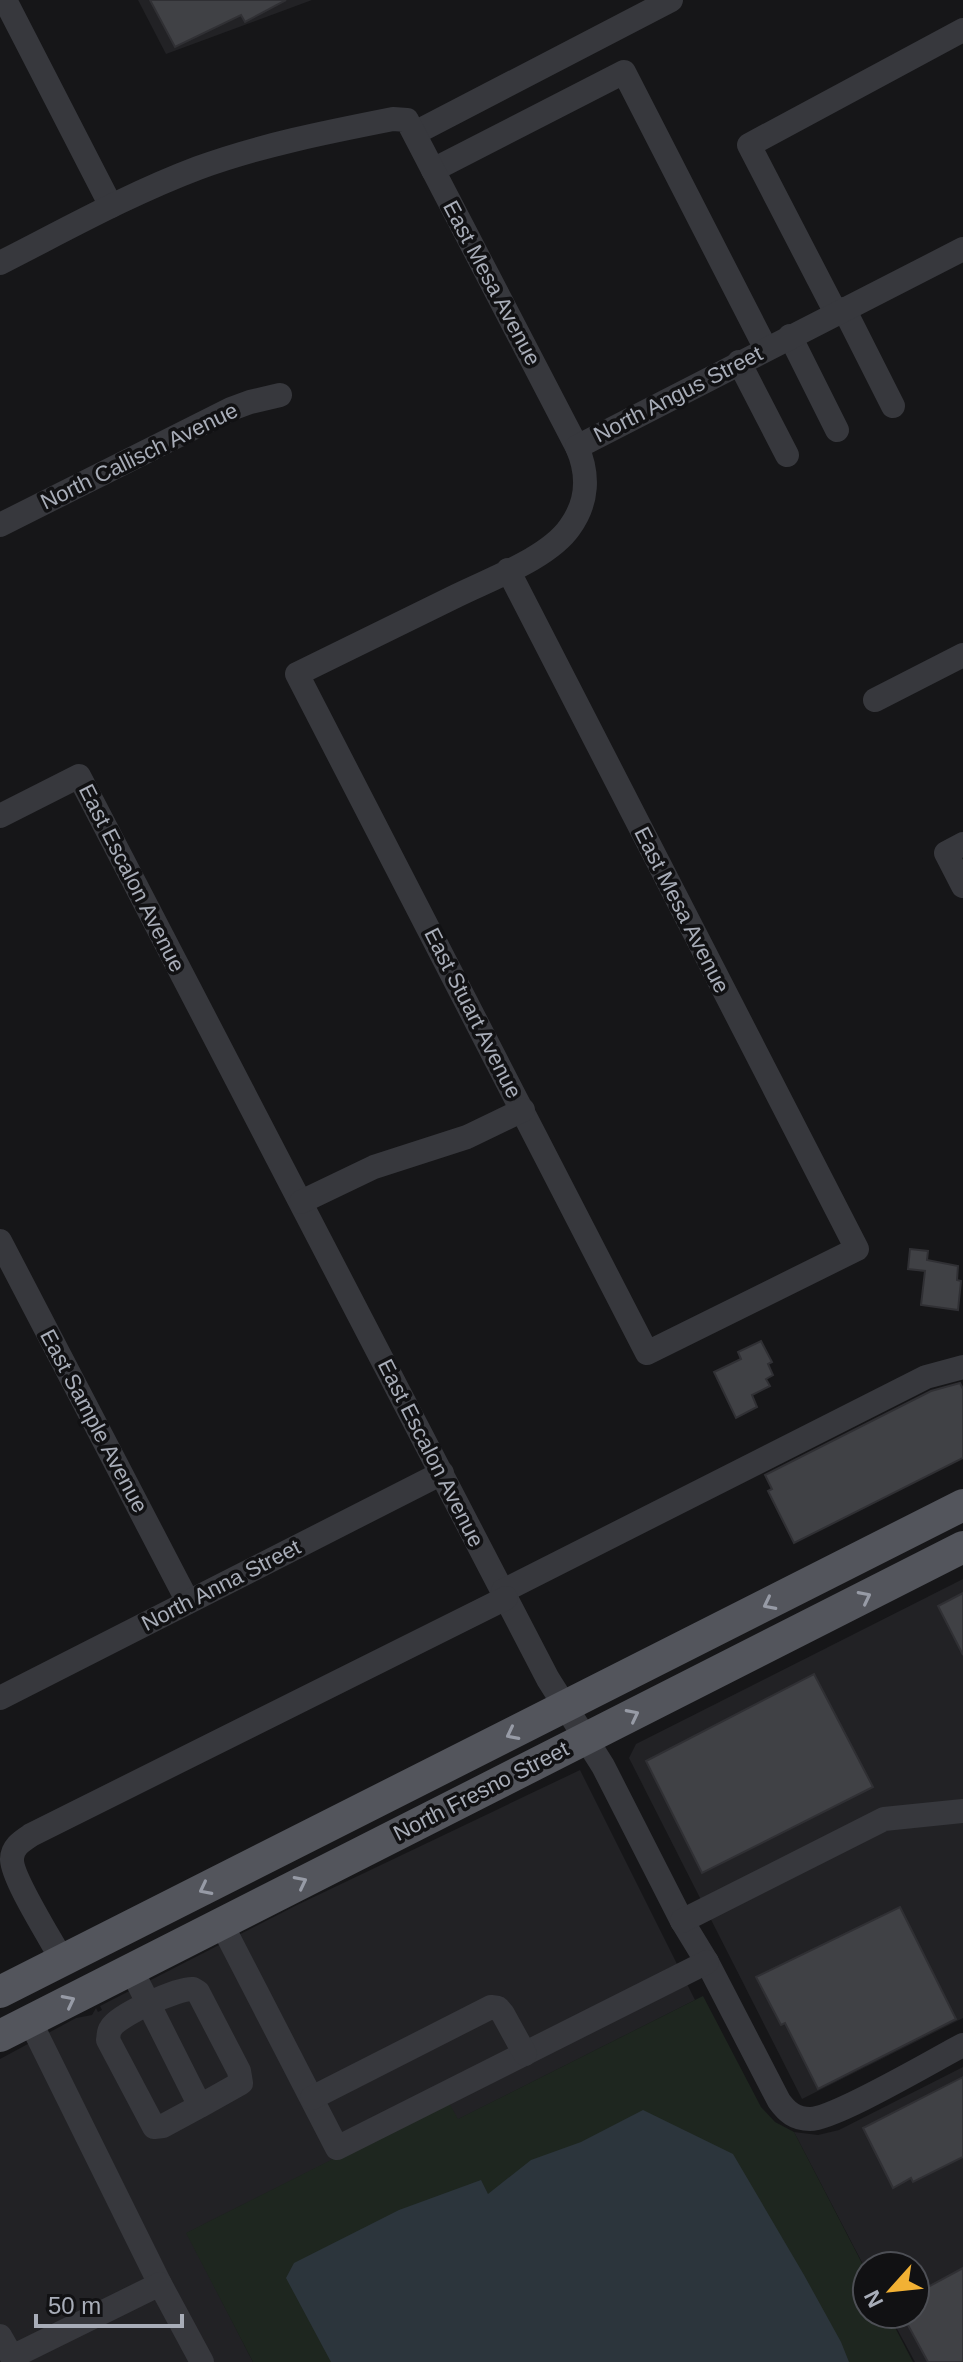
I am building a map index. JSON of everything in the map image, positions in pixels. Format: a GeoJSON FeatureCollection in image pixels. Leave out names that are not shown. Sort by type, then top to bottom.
{"type":"FeatureCollection","features":[{"type":"Feature","properties":{"kind":"main road","name":"North Fresno Street"},"geometry":{"type":"LineString","coordinates":[[0,1992],[963,1505]]}},
{"type":"Feature","properties":{"kind":"main road","name":"North Fresno Street"},"geometry":{"type":"LineString","coordinates":[[0,2036],[15,2016],[131,1969],[963,1547]]}},
{"type":"Feature","properties":{"kind":"main road"},"geometry":{"type":"LineString","coordinates":[[15,2016],[49,1981],[62,1960]]}},
{"type":"Feature","properties":{"kind":"street"},"geometry":{"type":"LineString","coordinates":[[5,0],[111,206]]}},
{"type":"Feature","properties":{"kind":"street"},"geometry":{"type":"LineString","coordinates":[[0,263],[111,206],[199,168],[261,148],[393,119],[411,127],[671,0]]}},
{"type":"Feature","properties":{"kind":"street"},"geometry":{"type":"LineString","coordinates":[[893,406],[749,145],[963,30]]}},
{"type":"Feature","properties":{"kind":"street"},"geometry":{"type":"LineString","coordinates":[[433,170],[624,72],[766,349]]}},
{"type":"Feature","properties":{"kind":"street","name":"East Mesa Avenue"},"geometry":{"type":"LineString","coordinates":[[411,127],[577,447]]}},
{"type":"Feature","properties":{"kind":"street","name":"North Angus Street"},"geometry":{"type":"LineString","coordinates":[[297,674],[508,570],[558,541],[575,518],[585,492],[586,475],[577,447],[963,249]]}},
{"type":"Feature","properties":{"kind":"street"},"geometry":{"type":"LineString","coordinates":[[790,336],[837,430]]}},
{"type":"Feature","properties":{"kind":"street"},"geometry":{"type":"LineString","coordinates":[[739,362],[787,455]]}},
{"type":"Feature","properties":{"kind":"street","name":"North Callisch Avenue"},"geometry":{"type":"LineString","coordinates":[[0,525],[231,409],[280,395]]}},
{"type":"Feature","properties":{"kind":"street","name":"East Mesa Avenue"},"geometry":{"type":"LineString","coordinates":[[508,570],[857,1249],[647,1353]]}},
{"type":"Feature","properties":{"kind":"street"},"geometry":{"type":"LineString","coordinates":[[875,700],[963,655]]}},
{"type":"Feature","properties":{"kind":"street","name":"East Stuart Avenue"},"geometry":{"type":"LineString","coordinates":[[297,674],[647,1353]]}},
{"type":"Feature","properties":{"kind":"street","name":"East Escalon Avenue"},"geometry":{"type":"LineString","coordinates":[[0,816],[79,776],[548,1679],[587,1738],[682,1921],[788,2113],[800,2119],[826,2116],[963,2045]]}},
{"type":"Feature","properties":{"kind":"street"},"geometry":{"type":"LineString","coordinates":[[955,849],[963,886]]}},
{"type":"Feature","properties":{"kind":"street"},"geometry":{"type":"LineString","coordinates":[[301,1202],[352,1176],[467,1137],[523,1110]]}},
{"type":"Feature","properties":{"kind":"street","name":"East Sample Avenue"},"geometry":{"type":"LineString","coordinates":[[0,1241],[188,1602]]}},
{"type":"Feature","properties":{"kind":"street"},"geometry":{"type":"LineString","coordinates":[[62,1960],[13,1866],[15,1848],[31,1835],[926,1377],[963,1367]]}},
{"type":"Feature","properties":{"kind":"street","name":"North Anna Street"},"geometry":{"type":"LineString","coordinates":[[0,1698],[442,1473]]}},
{"type":"Feature","properties":{"kind":"street"},"geometry":{"type":"LineString","coordinates":[[682,1921],[884,1819],[963,1811]]}},
{"type":"Feature","properties":{"kind":"street"},"geometry":{"type":"LineString","coordinates":[[221,1923],[337,2148],[707,1962]]}},
{"type":"Feature","properties":{"kind":"street"},"geometry":{"type":"LineString","coordinates":[[131,1969],[200,2106]]}},
{"type":"Feature","properties":{"kind":"street"},"geometry":{"type":"LineString","coordinates":[[180,1989],[198,1992],[242,2078],[237,2087],[163,2126],[154,2127],[108,2040],[116,2021],[148,2004],[180,1989]]}},
{"type":"Feature","properties":{"kind":"street"},"geometry":{"type":"LineString","coordinates":[[312,2098],[491,2007],[498,2008],[503,2014],[525,2054]]}},
{"type":"Feature","properties":{"kind":"street"},"geometry":{"type":"LineString","coordinates":[[15,2016],[202,2362]]}},
{"type":"Feature","properties":{"kind":"street"},"geometry":{"type":"LineString","coordinates":[[4,2352],[160,2284]]}},
{"type":"Feature","properties":{"kind":"shaded area"},"geometry":{"type":"Polygon","coordinates":[[[138,0],[312,0],[166,54],[138,0]]]}},
{"type":"Feature","properties":{"kind":"shaded area"},"geometry":{"type":"Polygon","coordinates":[[[963,1579],[963,2018],[802,2099],[629,1758],[636,1744],[963,1579]]]}},
{"type":"Feature","properties":{"kind":"shaded area"},"geometry":{"type":"Polygon","coordinates":[[[580,1770],[695,2000],[457,2120],[448,2102],[187,2233],[253,2362],[0,2362],[0,2059],[76,2018],[92,2015],[96,2008],[98,2012],[102,2010],[100,2006],[297,1905],[580,1770]]]}},
{"type":"Feature","properties":{"kind":"shaded area"},"geometry":{"type":"Polygon","coordinates":[[[703,1996],[761,2107],[775,2122],[794,2132],[855,2250],[851,2250],[851,2330],[896,2330],[913,2362],[253,2362],[186,2233],[448,2101],[458,2119],[703,1996]]]}},
{"type":"Feature","properties":{"kind":"shaded area"},"geometry":{"type":"Polygon","coordinates":[[[963,2067],[963,2362],[915,2362],[898,2330],[931,2330],[931,2250],[856,2250],[794,2132],[818,2135],[839,2130],[963,2067]]]}},
{"type":"Feature","properties":{"kind":"shaded area"},"geometry":{"type":"Polygon","coordinates":[[[643,2110],[733,2154],[804,2275],[849,2362],[331,2362],[286,2278],[294,2263],[399,2210],[481,2180],[488,2194],[531,2160],[581,2142],[643,2110]]]}},
{"type":"Feature","properties":{"kind":"building"},"geometry":{"type":"Polygon","coordinates":[[[150,0],[286,0],[245,22],[241,15],[175,47],[150,0]]]}},
{"type":"Feature","properties":{"kind":"building"},"geometry":{"type":"Polygon","coordinates":[[[910,1249],[928,1251],[927,1260],[958,1266],[957,1280],[961,1281],[958,1310],[921,1305],[925,1271],[908,1269],[910,1249]]]}},
{"type":"Feature","properties":{"kind":"building"},"geometry":{"type":"Polygon","coordinates":[[[761,1341],[772,1362],[768,1364],[773,1375],[766,1379],[770,1386],[752,1395],[757,1407],[736,1418],[714,1372],[741,1359],[738,1352],[761,1341]]]}},
{"type":"Feature","properties":{"kind":"building"},"geometry":{"type":"Polygon","coordinates":[[[960,1383],[963,1389],[963,1458],[794,1543],[768,1491],[772,1489],[765,1475],[931,1391],[960,1383]]]}},
{"type":"Feature","properties":{"kind":"building"},"geometry":{"type":"Polygon","coordinates":[[[963,1593],[963,1655],[938,1606],[963,1593]]]}},
{"type":"Feature","properties":{"kind":"building"},"geometry":{"type":"Polygon","coordinates":[[[814,1674],[873,1787],[702,1873],[646,1761],[814,1674]]]}},
{"type":"Feature","properties":{"kind":"building"},"geometry":{"type":"Polygon","coordinates":[[[900,1907],[956,2019],[818,2089],[785,2023],[781,2025],[756,1977],[900,1907]]]}},
{"type":"Feature","properties":{"kind":"building"},"geometry":{"type":"Polygon","coordinates":[[[963,2077],[963,2157],[913,2182],[911,2178],[893,2188],[863,2128],[963,2077]]]}},
{"type":"Feature","properties":{"kind":"building"},"geometry":{"type":"Polygon","coordinates":[[[963,2268],[963,2362],[928,2362],[911,2330],[931,2330],[931,2285],[963,2268]]]}}]}
